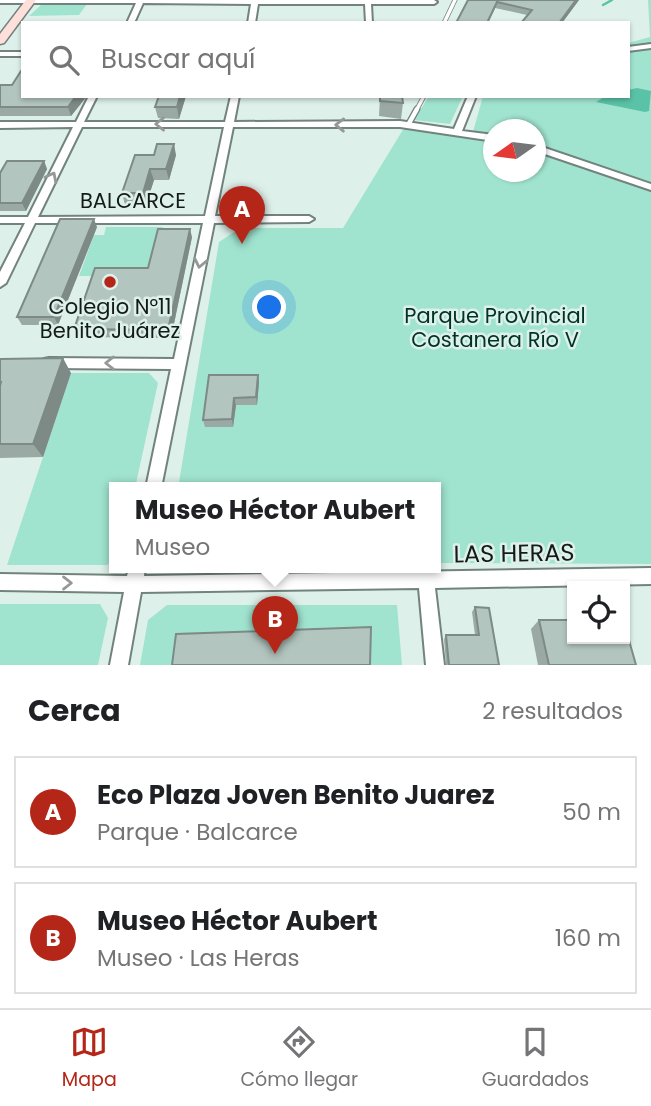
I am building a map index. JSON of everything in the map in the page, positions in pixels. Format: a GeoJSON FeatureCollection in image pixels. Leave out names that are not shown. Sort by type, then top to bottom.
{"type":"FeatureCollection","features":[{"type":"Feature","properties":{"kind":"main road"},"geometry":{"type":"LineString","coordinates":[[0,41],[31,1]]}},
{"type":"Feature","properties":{"kind":"street"},"geometry":{"type":"LineString","coordinates":[[0,1],[434,2]]}},
{"type":"Feature","properties":{"kind":"street"},"geometry":{"type":"LineString","coordinates":[[131,21],[141,1]]}},
{"type":"Feature","properties":{"kind":"street"},"geometry":{"type":"LineString","coordinates":[[251,21],[255,1]]}},
{"type":"Feature","properties":{"kind":"street"},"geometry":{"type":"LineString","coordinates":[[368,1],[369,21]]}},
{"type":"Feature","properties":{"kind":"street"},"geometry":{"type":"LineString","coordinates":[[630,49],[651,46]]}},
{"type":"Feature","properties":{"kind":"street"},"geometry":{"type":"LineString","coordinates":[[0,54],[21,54]]}},
{"type":"Feature","properties":{"kind":"street"},"geometry":{"type":"LineString","coordinates":[[0,283],[92,98]]}},
{"type":"Feature","properties":{"kind":"street"},"geometry":{"type":"LineString","coordinates":[[154,482],[234,98]]}},
{"type":"Feature","properties":{"kind":"street"},"geometry":{"type":"LineString","coordinates":[[457,133],[471,98]]}},
{"type":"Feature","properties":{"kind":"street"},"geometry":{"type":"LineString","coordinates":[[0,125],[408,125],[483,137]]}},
{"type":"Feature","properties":{"kind":"street"},"geometry":{"type":"LineString","coordinates":[[546,151],[651,187]]}},
{"type":"Feature","properties":{"kind":"street","name":"BALCARCE"},"geometry":{"type":"LineString","coordinates":[[0,220],[309,219]]}},
{"type":"Feature","properties":{"kind":"street"},"geometry":{"type":"LineString","coordinates":[[39,363],[178,364]]}},
{"type":"Feature","properties":{"kind":"street"},"geometry":{"type":"LineString","coordinates":[[119,665],[136,576]]}},
{"type":"Feature","properties":{"kind":"street","name":"LAS HERAS"},"geometry":{"type":"LineString","coordinates":[[0,582],[136,576],[426,579],[651,576]]}},
{"type":"Feature","properties":{"kind":"street"},"geometry":{"type":"LineString","coordinates":[[426,579],[435,665]]}},
{"type":"Feature","properties":{"kind":"lane"},"geometry":{"type":"LineString","coordinates":[[445,21],[455,0]]}},
{"type":"Feature","properties":{"kind":"lane"},"geometry":{"type":"LineString","coordinates":[[408,125],[423,98]]}},
{"type":"Feature","properties":{"kind":"green space","name":"Parque Provincial Costanera Río V"},"geometry":{"type":"Polygon","coordinates":[[[648,0],[651,0],[651,564],[441,563],[441,482],[179,482],[219,242],[240,228],[343,228],[404,128],[471,139],[482,98],[630,98],[630,42],[650,37],[648,0]]]}},
{"type":"Feature","properties":{"kind":"green space"},"geometry":{"type":"Polygon","coordinates":[[[42,4],[87,4],[79,15],[29,16],[42,4]]]}},
{"type":"Feature","properties":{"kind":"green space"},"geometry":{"type":"Polygon","coordinates":[[[428,98],[462,98],[450,124],[414,120],[428,98]]]}},
{"type":"Feature","properties":{"kind":"green space"},"geometry":{"type":"Polygon","coordinates":[[[106,227],[163,227],[150,276],[79,276],[94,235],[104,235],[106,227]]]}},
{"type":"Feature","properties":{"kind":"green space"},"geometry":{"type":"Polygon","coordinates":[[[71,373],[149,373],[158,383],[136,482],[109,482],[109,563],[7,565],[71,373]]]}},
{"type":"Feature","properties":{"kind":"green space"},"geometry":{"type":"Polygon","coordinates":[[[0,604],[100,604],[108,618],[98,665],[0,665],[0,604]]]}},
{"type":"Feature","properties":{"kind":"green space"},"geometry":{"type":"Polygon","coordinates":[[[167,605],[397,605],[402,665],[140,665],[148,620],[167,605]]]}},
{"type":"Feature","properties":{"kind":"shaded area"},"geometry":{"type":"Polygon","coordinates":[[[630,90],[651,91],[649,111],[596,102],[603,98],[630,98],[630,90]]]}},
{"type":"Feature","properties":{"kind":"building"},"geometry":{"type":"Polygon","coordinates":[[[468,0],[576,0],[560,21],[523,21],[532,10],[497,2],[488,21],[457,21],[468,0]]]}},
{"type":"Feature","properties":{"kind":"building"},"geometry":{"type":"Polygon","coordinates":[[[21,71],[21,98],[75,98],[68,107],[0,107],[0,85],[12,85],[21,71]]]}},
{"type":"Feature","properties":{"kind":"building"},"geometry":{"type":"Polygon","coordinates":[[[158,98],[179,98],[177,107],[155,107],[158,98]]]}},
{"type":"Feature","properties":{"kind":"building"},"geometry":{"type":"Polygon","coordinates":[[[380,98],[402,98],[403,103],[380,101],[380,98]]]}},
{"type":"Feature","properties":{"kind":"building"},"geometry":{"type":"Polygon","coordinates":[[[157,144],[174,144],[166,169],[150,169],[143,193],[122,193],[135,155],[154,155],[157,144]]]}},
{"type":"Feature","properties":{"kind":"building"},"geometry":{"type":"Polygon","coordinates":[[[7,161],[44,161],[22,203],[0,203],[0,173],[7,161]]]}},
{"type":"Feature","properties":{"kind":"building"},"geometry":{"type":"Polygon","coordinates":[[[60,219],[94,219],[54,317],[17,317],[60,219]]]}},
{"type":"Feature","properties":{"kind":"building"},"geometry":{"type":"Polygon","coordinates":[[[158,229],[190,229],[168,330],[74,329],[95,268],[148,268],[158,229]]]}},
{"type":"Feature","properties":{"kind":"building"},"geometry":{"type":"Polygon","coordinates":[[[63,358],[33,444],[0,444],[0,359],[63,358]]]}},
{"type":"Feature","properties":{"kind":"building"},"geometry":{"type":"Polygon","coordinates":[[[209,375],[258,375],[256,397],[234,398],[232,419],[203,420],[209,375]]]}},
{"type":"Feature","properties":{"kind":"building"},"geometry":{"type":"Polygon","coordinates":[[[475,607],[489,608],[499,665],[449,665],[446,635],[479,635],[475,607]]]}},
{"type":"Feature","properties":{"kind":"building"},"geometry":{"type":"Polygon","coordinates":[[[539,620],[567,620],[567,644],[630,644],[636,665],[549,665],[539,620]]]}},
{"type":"Feature","properties":{"kind":"building"},"geometry":{"type":"Polygon","coordinates":[[[371,627],[370,665],[172,665],[176,634],[371,627]]]}},
{"type":"Feature","properties":{"kind":"waterway"},"geometry":{"type":"LineString","coordinates":[[603,5],[612,0]]}},
{"type":"Feature","properties":{"kind":"place","name":"Eco Plaza Joven Benito Juarez"},"geometry":{"type":"Point","coordinates":[242,244]}},
{"type":"Feature","properties":{"kind":"place","name":"Colegio N°11 Benito Juárez"},"geometry":{"type":"Point","coordinates":[110,282]}},
{"type":"Feature","properties":{"kind":"place","name":"Museo Héctor Aubert"},"geometry":{"type":"Point","coordinates":[275,654]}}]}
